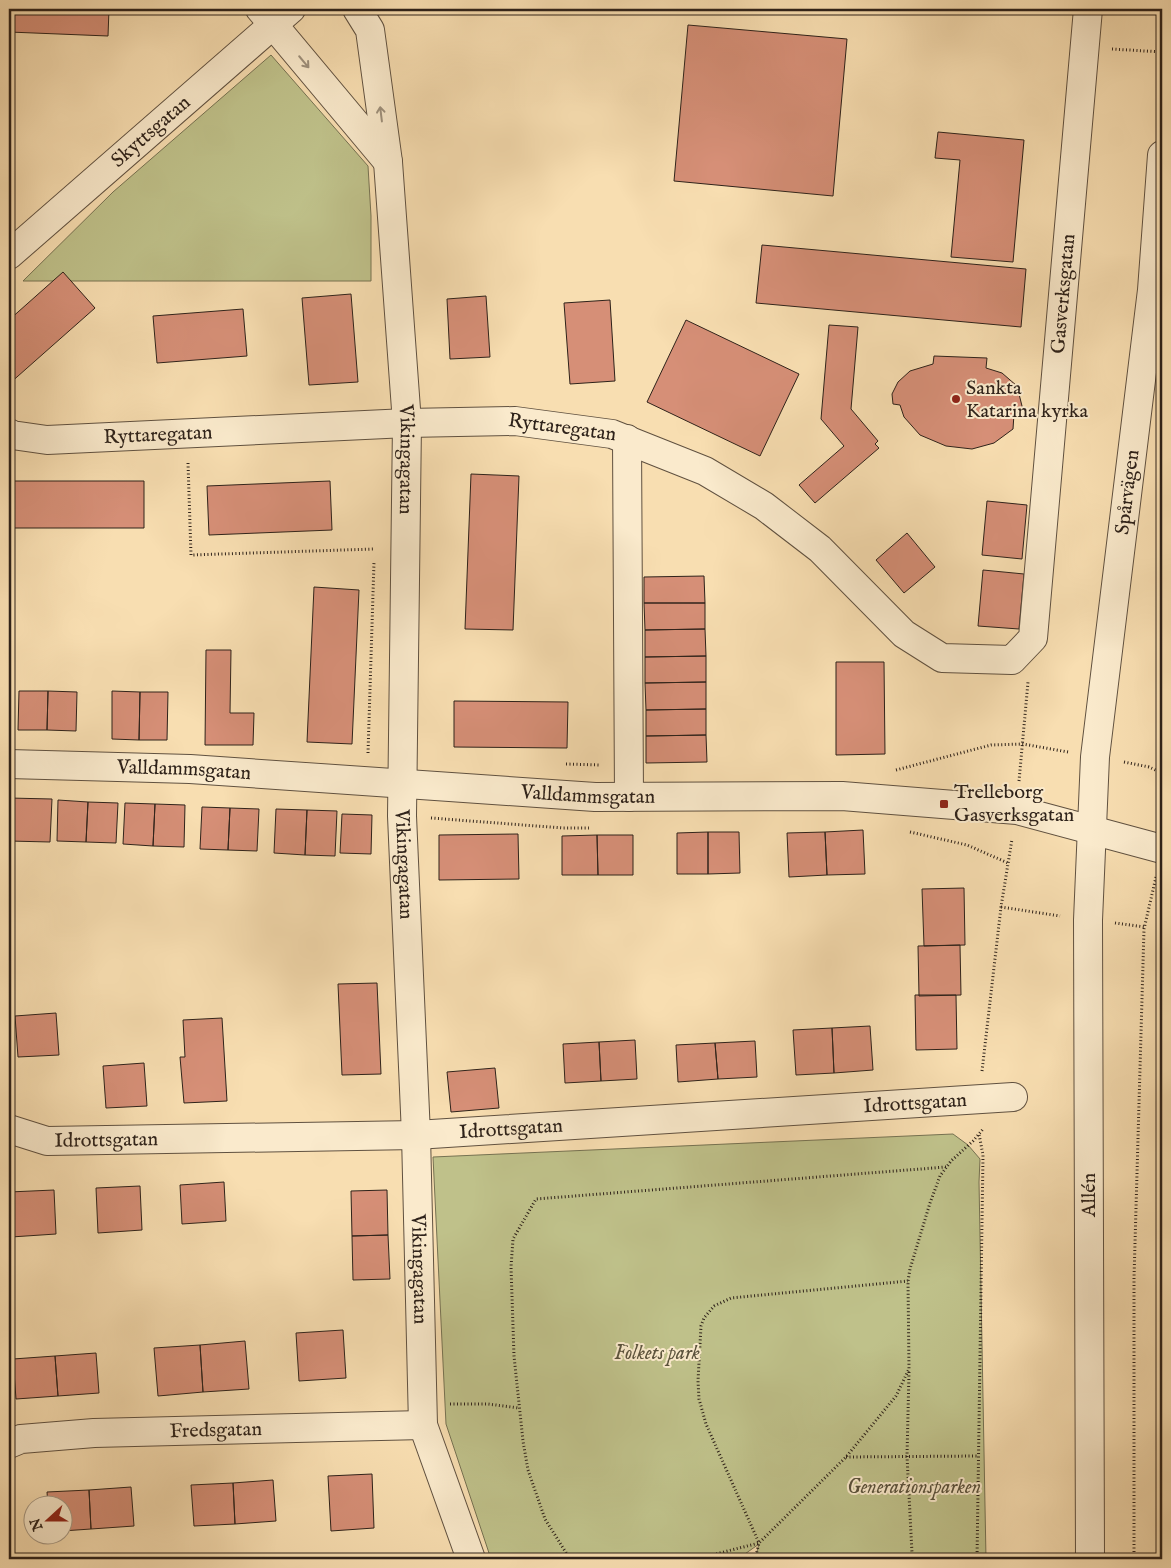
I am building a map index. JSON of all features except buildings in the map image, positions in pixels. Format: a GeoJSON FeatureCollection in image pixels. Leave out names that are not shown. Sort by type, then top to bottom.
{"type":"FeatureCollection","features":[{"type":"Feature","properties":{"kind":"street","name":"Vikingagatan"},"geometry":{"type":"LineString","coordinates":[[357,9],[370,30],[388,162],[408,423],[401,784],[416,1135],[423,1415],[471,1559]]}},
{"type":"Feature","properties":{"kind":"street","name":"Gasverksgatan"},"geometry":{"type":"LineString","coordinates":[[1032,638],[1088,9]]}},
{"type":"Feature","properties":{"kind":"street"},"geometry":{"type":"LineString","coordinates":[[275,14],[388,162]]}},
{"type":"Feature","properties":{"kind":"street","name":"Skyttsgatan"},"geometry":{"type":"LineString","coordinates":[[9,255],[275,14]]}},
{"type":"Feature","properties":{"kind":"street","name":"Spårvägen"},"geometry":{"type":"LineString","coordinates":[[1091,830],[1095,757],[1157,289],[1162,155]]}},
{"type":"Feature","properties":{"kind":"street","name":"Ryttaregatan"},"geometry":{"type":"LineString","coordinates":[[9,433],[47,440],[408,423],[515,421],[612,434],[705,470],[764,506],[820,549],[904,634],[942,658],[1012,660],[1032,638]]}},
{"type":"Feature","properties":{"kind":"street"},"geometry":{"type":"LineString","coordinates":[[627,439],[629,797]]}},
{"type":"Feature","properties":{"kind":"street","name":"Valldammsgatan"},"geometry":{"type":"LineString","coordinates":[[9,764],[190,769],[594,797],[842,796],[1017,810],[1091,830],[1160,860]]}},
{"type":"Feature","properties":{"kind":"street","name":"Allén"},"geometry":{"type":"LineString","coordinates":[[1090,1559],[1088,920],[1091,830]]}},
{"type":"Feature","properties":{"kind":"street","name":"Idrottsgatan"},"geometry":{"type":"LineString","coordinates":[[9,1129],[47,1141],[416,1135],[1013,1097]]}},
{"type":"Feature","properties":{"kind":"street","name":"Fredsgatan"},"geometry":{"type":"LineString","coordinates":[[9,1444],[21,1439],[94,1433],[423,1415]]}},
{"type":"Feature","properties":{"kind":"path"},"geometry":{"type":"LineString","coordinates":[[1084,47],[1162,52]]}},
{"type":"Feature","properties":{"kind":"path"},"geometry":{"type":"LineString","coordinates":[[188,461],[191,555],[374,549],[375,540]]}},
{"type":"Feature","properties":{"kind":"path"},"geometry":{"type":"LineString","coordinates":[[361,756],[368,756],[374,559]]}},
{"type":"Feature","properties":{"kind":"path"},"geometry":{"type":"LineString","coordinates":[[979,1099],[1001,907],[1017,810],[1032,638]]}},
{"type":"Feature","properties":{"kind":"path"},"geometry":{"type":"LineString","coordinates":[[888,770],[898,770],[991,745],[1022,744],[1149,767],[1162,773]]}},
{"type":"Feature","properties":{"kind":"path"},"geometry":{"type":"LineString","coordinates":[[560,764],[629,766]]}},
{"type":"Feature","properties":{"kind":"path"},"geometry":{"type":"LineString","coordinates":[[1134,1559],[1134,1278],[1144,929],[1160,860]]}},
{"type":"Feature","properties":{"kind":"path"},"geometry":{"type":"LineString","coordinates":[[912,1553],[907,1456],[909,1369],[908,1281],[910,1269],[935,1189],[946,1167],[1013,1097]]}},
{"type":"Feature","properties":{"kind":"path"},"geometry":{"type":"LineString","coordinates":[[977,1559],[983,1155],[979,1134]]}},
{"type":"Feature","properties":{"kind":"path"},"geometry":{"type":"LineString","coordinates":[[570,1559],[546,1519],[528,1470],[514,1356],[511,1254],[513,1239],[536,1200],[946,1167]]}},
{"type":"Feature","properties":{"kind":"path"},"geometry":{"type":"LineString","coordinates":[[759,1543],[712,1440],[702,1412],[698,1381],[701,1326],[704,1318],[714,1306],[731,1298],[908,1281]]}},
{"type":"Feature","properties":{"kind":"path"},"geometry":{"type":"LineString","coordinates":[[754,1559],[759,1543],[846,1457],[896,1396],[909,1369]]}},
{"type":"Feature","properties":{"kind":"path"},"geometry":{"type":"LineString","coordinates":[[423,1415],[488,1404],[520,1408]]}},
{"type":"Feature","properties":{"kind":"path"},"geometry":{"type":"LineString","coordinates":[[846,1457],[979,1456]]}},
{"type":"Feature","properties":{"kind":"path"},"geometry":{"type":"LineString","coordinates":[[696,1559],[759,1543]]}},
{"type":"Feature","properties":{"kind":"green space"},"geometry":{"type":"Polygon","coordinates":[[[271,55],[368,166],[371,216],[371,281],[23,281],[113,192],[271,55]]]}},
{"type":"Feature","properties":{"kind":"green space","name":"Folkets park"},"geometry":{"type":"Polygon","coordinates":[[[953,1134],[968,1145],[980,1159],[986,1559],[755,1559],[759,1544],[742,1556],[730,1559],[491,1559],[446,1424],[433,1157],[953,1134]]]}},
{"type":"Feature","properties":{"kind":"place","name":"Sankta Katarina kyrka"},"geometry":{"type":"Point","coordinates":[956,399]}},
{"type":"Feature","properties":{"kind":"place","name":"Trelleborg Gasverksgatan"},"geometry":{"type":"Point","coordinates":[944,804]}},
{"type":"Feature","properties":{"kind":"park label","name":"Generationsparken"},"geometry":{"type":"Point","coordinates":[914,1487]}}]}
